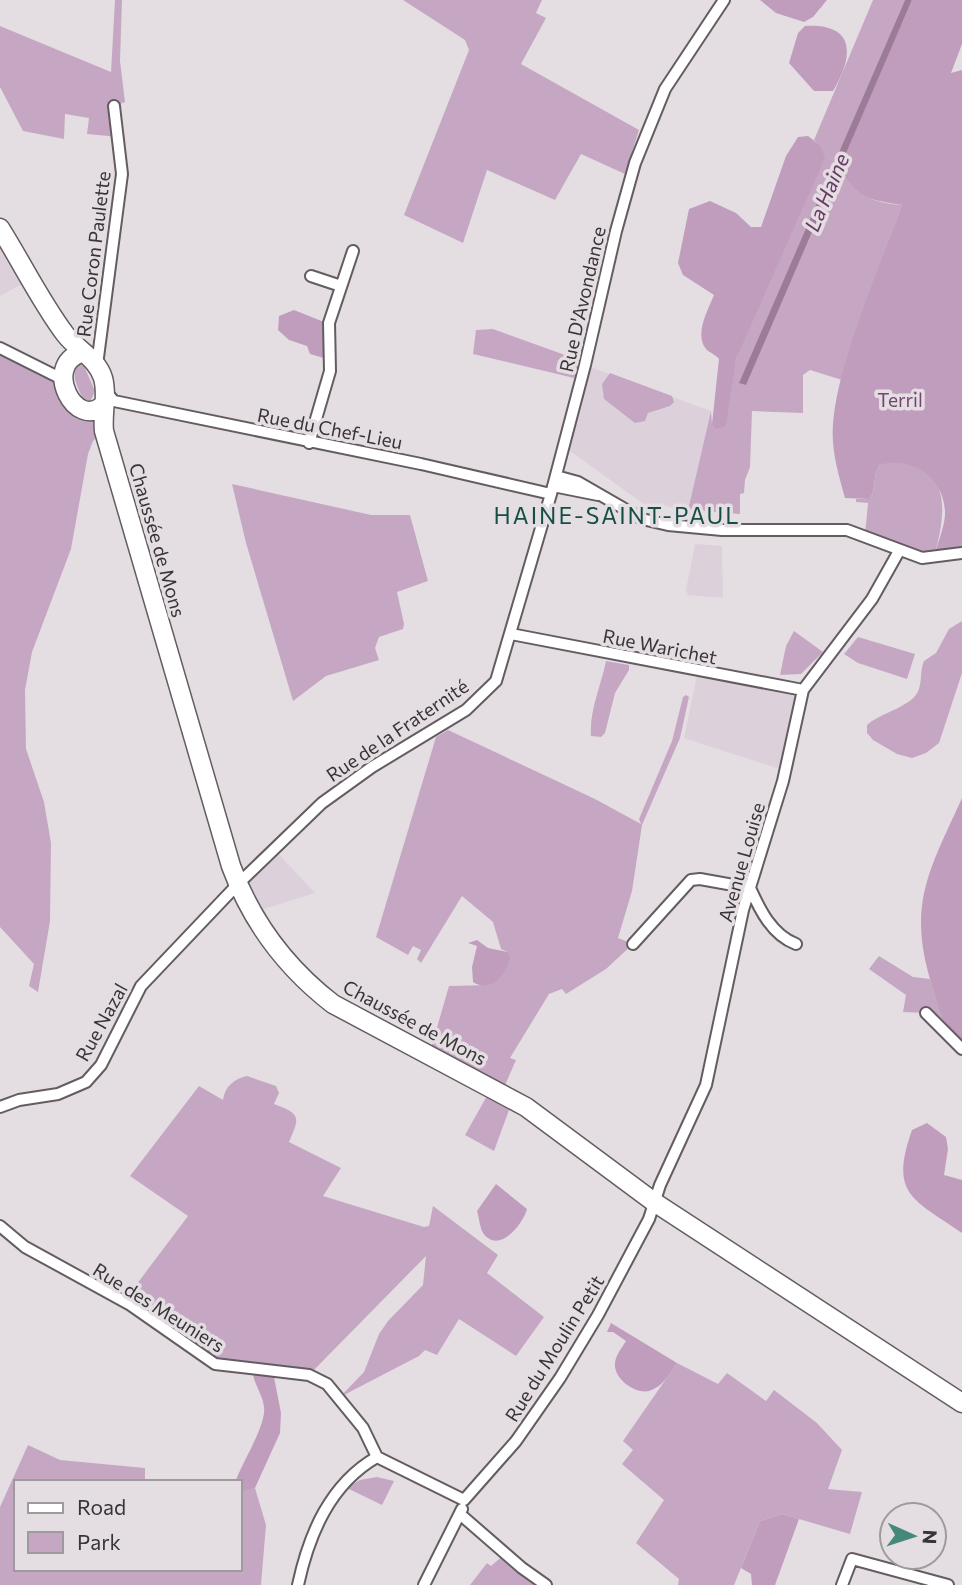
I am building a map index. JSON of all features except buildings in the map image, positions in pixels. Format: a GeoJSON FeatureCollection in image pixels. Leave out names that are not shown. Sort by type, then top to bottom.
{"type":"FeatureCollection","features":[{"type":"Feature","properties":{"kind":"main road"},"geometry":{"type":"LineString","coordinates":[[0,228],[64,333],[75,356],[97,365]]}},
{"type":"Feature","properties":{"kind":"main road"},"geometry":{"type":"LineString","coordinates":[[75,356],[65,366],[64,380],[71,401],[99,403]]}},
{"type":"Feature","properties":{"kind":"main road","name":"Chaussée de Mons"},"geometry":{"type":"LineString","coordinates":[[97,365],[104,431],[238,884],[262,931],[296,971],[323,995],[371,1026],[526,1107],[654,1202],[962,1403]]}},
{"type":"Feature","properties":{"kind":"street","name":"Rue D'Avondance"},"geometry":{"type":"LineString","coordinates":[[553,485],[616,231],[646,132],[665,89],[724,0]]}},
{"type":"Feature","properties":{"kind":"street","name":"Rue Coron Paulette"},"geometry":{"type":"LineString","coordinates":[[97,365],[122,174],[114,106]]}},
{"type":"Feature","properties":{"kind":"street"},"geometry":{"type":"LineString","coordinates":[[309,443],[330,371],[329,323],[353,251]]}},
{"type":"Feature","properties":{"kind":"street"},"geometry":{"type":"LineString","coordinates":[[311,276],[341,286]]}},
{"type":"Feature","properties":{"kind":"street"},"geometry":{"type":"LineString","coordinates":[[0,348],[64,380]]}},
{"type":"Feature","properties":{"kind":"street","name":"Rue du Chef-Lieu"},"geometry":{"type":"LineString","coordinates":[[99,403],[114,401],[421,464],[553,485],[578,482],[642,519],[668,525],[722,530],[847,530],[922,558],[962,553]]}},
{"type":"Feature","properties":{"kind":"street","name":"Rue de la Fraternité"},"geometry":{"type":"LineString","coordinates":[[238,884],[338,791],[466,710],[495,681],[511,635],[553,485]]}},
{"type":"Feature","properties":{"kind":"street","name":"Avenue Louise"},"geometry":{"type":"LineString","coordinates":[[654,1202],[706,1085],[750,888],[783,780],[803,690],[872,599],[899,551]]}},
{"type":"Feature","properties":{"kind":"street","name":"Rue Warichet"},"geometry":{"type":"LineString","coordinates":[[511,635],[803,690]]}},
{"type":"Feature","properties":{"kind":"street"},"geometry":{"type":"LineString","coordinates":[[633,944],[691,880],[700,879],[750,888],[765,918],[786,939],[796,944]]}},
{"type":"Feature","properties":{"kind":"street","name":"Rue Nazal"},"geometry":{"type":"LineString","coordinates":[[0,1107],[19,1100],[58,1094],[86,1082],[101,1065],[141,986],[238,884]]}},
{"type":"Feature","properties":{"kind":"street"},"geometry":{"type":"LineString","coordinates":[[926,1013],[962,1049]]}},
{"type":"Feature","properties":{"kind":"street","name":"Rue du Moulin Petit"},"geometry":{"type":"LineString","coordinates":[[464,1500],[516,1441],[560,1378],[599,1313],[649,1219],[654,1202]]}},
{"type":"Feature","properties":{"kind":"street","name":"Rue des Meuniers"},"geometry":{"type":"LineString","coordinates":[[0,1226],[25,1247],[129,1304],[205,1359],[225,1367],[309,1376],[327,1384],[363,1428],[377,1457]]}},
{"type":"Feature","properties":{"kind":"street"},"geometry":{"type":"LineString","coordinates":[[298,1585],[303,1560],[335,1492],[357,1470],[377,1457],[464,1500],[461,1515],[424,1585]]}},
{"type":"Feature","properties":{"kind":"street"},"geometry":{"type":"LineString","coordinates":[[461,1515],[522,1568],[546,1585]]}},
{"type":"Feature","properties":{"kind":"street"},"geometry":{"type":"LineString","coordinates":[[842,1585],[850,1563],[856,1559],[948,1585]]}},
{"type":"Feature","properties":{"kind":"shaded area"},"geometry":{"type":"Polygon","coordinates":[[[0,228],[31,279],[0,296],[0,228]]]}},
{"type":"Feature","properties":{"kind":"shaded area"},"geometry":{"type":"Polygon","coordinates":[[[585,365],[711,411],[688,510],[660,505],[658,515],[645,516],[645,505],[563,446],[585,365]]]}},
{"type":"Feature","properties":{"kind":"shaded area"},"geometry":{"type":"Polygon","coordinates":[[[695,544],[722,546],[723,598],[688,595],[686,590],[695,544]]]}},
{"type":"Feature","properties":{"kind":"shaded area"},"geometry":{"type":"Polygon","coordinates":[[[698,670],[801,689],[786,771],[684,738],[698,670]]]}},
{"type":"Feature","properties":{"kind":"shaded area"},"geometry":{"type":"Polygon","coordinates":[[[274,849],[315,893],[251,913],[238,884],[274,849]]]}},
{"type":"Feature","properties":{"kind":"green space"},"geometry":{"type":"Polygon","coordinates":[[[115,0],[122,0],[120,61],[125,102],[114,106],[119,137],[87,134],[89,118],[65,114],[64,139],[23,131],[0,87],[0,26],[111,72],[115,0]]]}},
{"type":"Feature","properties":{"kind":"green space"},"geometry":{"type":"Polygon","coordinates":[[[403,0],[542,0],[536,13],[546,18],[521,64],[639,130],[625,174],[581,154],[555,200],[487,170],[463,243],[404,215],[469,50],[465,40],[403,0]]]}},
{"type":"Feature","properties":{"kind":"green space"},"geometry":{"type":"Polygon","coordinates":[[[760,0],[827,0],[813,17],[804,22],[776,13],[760,0]]]}},
{"type":"Feature","properties":{"kind":"green space"},"geometry":{"type":"Polygon","coordinates":[[[873,0],[905,0],[740,382],[746,384],[839,166],[851,184],[864,195],[881,202],[902,205],[842,380],[810,370],[803,375],[803,413],[752,411],[750,467],[744,493],[740,494],[740,514],[688,510],[711,411],[712,424],[732,379],[736,359],[820,145],[814,140],[873,0]]]}},
{"type":"Feature","properties":{"kind":"green space","name":"Terril"},"geometry":{"type":"Polygon","coordinates":[[[912,0],[962,0],[962,44],[951,73],[962,70],[962,553],[934,558],[945,515],[940,490],[933,480],[925,472],[903,463],[879,465],[870,499],[845,498],[833,443],[836,399],[851,343],[902,205],[865,196],[851,185],[839,166],[912,0]]]}},
{"type":"Feature","properties":{"kind":"green space"},"geometry":{"type":"Polygon","coordinates":[[[805,26],[822,26],[834,30],[842,36],[846,44],[845,66],[833,91],[814,91],[789,63],[798,33],[805,26]]]}},
{"type":"Feature","properties":{"kind":"green space"},"geometry":{"type":"Polygon","coordinates":[[[808,136],[820,145],[825,158],[736,359],[726,426],[716,429],[712,424],[719,359],[706,349],[701,336],[703,322],[714,295],[683,275],[678,263],[689,209],[710,201],[736,213],[751,227],[761,227],[786,156],[798,137],[808,136]]]}},
{"type":"Feature","properties":{"kind":"green space"},"geometry":{"type":"Polygon","coordinates":[[[294,310],[324,322],[324,358],[310,354],[307,346],[289,340],[278,330],[279,316],[294,310]]]}},
{"type":"Feature","properties":{"kind":"green space"},"geometry":{"type":"Polygon","coordinates":[[[493,329],[579,360],[574,378],[473,354],[476,330],[493,329]]]}},
{"type":"Feature","properties":{"kind":"green space"},"geometry":{"type":"Polygon","coordinates":[[[0,348],[53,375],[104,431],[93,441],[88,454],[71,549],[32,652],[25,690],[26,749],[44,802],[51,843],[50,921],[38,992],[29,986],[34,964],[0,927],[0,348]]]}},
{"type":"Feature","properties":{"kind":"green space"},"geometry":{"type":"Polygon","coordinates":[[[77,364],[84,366],[95,391],[90,402],[82,397],[77,385],[77,364]]]}},
{"type":"Feature","properties":{"kind":"green space"},"geometry":{"type":"Polygon","coordinates":[[[610,373],[672,396],[674,402],[670,406],[648,413],[645,421],[635,423],[604,399],[602,384],[610,373]]]}},
{"type":"Feature","properties":{"kind":"green space"},"geometry":{"type":"Polygon","coordinates":[[[894,460],[914,464],[928,472],[941,495],[941,526],[934,558],[865,535],[868,503],[856,502],[856,499],[870,499],[879,465],[894,460]]]}},
{"type":"Feature","properties":{"kind":"green space"},"geometry":{"type":"Polygon","coordinates":[[[232,484],[371,515],[410,515],[428,581],[397,592],[403,629],[379,637],[375,648],[379,660],[326,676],[293,701],[246,543],[232,484]]]}},
{"type":"Feature","properties":{"kind":"green space"},"geometry":{"type":"Polygon","coordinates":[[[962,621],[962,673],[939,743],[926,753],[912,758],[897,754],[873,740],[867,733],[867,725],[904,705],[916,695],[924,661],[936,653],[949,629],[962,621]]]}},
{"type":"Feature","properties":{"kind":"green space"},"geometry":{"type":"Polygon","coordinates":[[[794,631],[823,652],[801,674],[780,675],[786,646],[794,631]]]}},
{"type":"Feature","properties":{"kind":"green space"},"geometry":{"type":"Polygon","coordinates":[[[858,637],[915,654],[907,679],[858,663],[844,654],[858,637]]]}},
{"type":"Feature","properties":{"kind":"green space"},"geometry":{"type":"Polygon","coordinates":[[[606,661],[629,665],[629,670],[615,693],[605,733],[601,737],[591,736],[594,708],[606,661]]]}},
{"type":"Feature","properties":{"kind":"green space"},"geometry":{"type":"Polygon","coordinates":[[[683,697],[689,697],[680,738],[642,825],[632,891],[618,938],[633,944],[606,969],[566,994],[562,989],[549,994],[510,1058],[516,1060],[502,1092],[513,1099],[494,1151],[465,1135],[492,1087],[429,1055],[449,986],[490,985],[508,952],[501,949],[493,922],[462,896],[421,963],[417,959],[421,950],[413,946],[408,955],[376,937],[436,737],[448,730],[595,799],[641,824],[639,819],[672,741],[683,697]]]}},
{"type":"Feature","properties":{"kind":"green space"},"geometry":{"type":"Polygon","coordinates":[[[962,798],[962,1049],[947,1029],[939,1008],[926,962],[921,914],[930,871],[962,798]]]}},
{"type":"Feature","properties":{"kind":"green space"},"geometry":{"type":"Polygon","coordinates":[[[477,940],[488,948],[508,952],[510,958],[497,981],[486,986],[473,982],[472,967],[477,946],[468,943],[477,940]]]}},
{"type":"Feature","properties":{"kind":"green space"},"geometry":{"type":"Polygon","coordinates":[[[879,956],[913,977],[930,979],[947,1033],[926,1013],[903,1012],[906,995],[869,969],[879,956]]]}},
{"type":"Feature","properties":{"kind":"green space"},"geometry":{"type":"Polygon","coordinates":[[[247,1076],[276,1086],[279,1093],[274,1104],[296,1117],[289,1142],[341,1168],[323,1196],[424,1227],[429,1226],[433,1206],[498,1255],[487,1273],[544,1317],[516,1356],[459,1319],[437,1355],[425,1350],[419,1356],[340,1397],[364,1372],[379,1334],[388,1321],[423,1285],[426,1256],[309,1375],[225,1367],[124,1301],[188,1216],[130,1176],[199,1086],[223,1100],[231,1084],[247,1076]]]}},
{"type":"Feature","properties":{"kind":"green space"},"geometry":{"type":"Polygon","coordinates":[[[927,1123],[946,1137],[948,1149],[944,1175],[962,1180],[962,1233],[919,1203],[905,1182],[903,1169],[912,1130],[927,1123]]]}},
{"type":"Feature","properties":{"kind":"green space"},"geometry":{"type":"Polygon","coordinates":[[[496,1184],[527,1209],[516,1229],[496,1241],[483,1233],[477,1211],[496,1184]]]}},
{"type":"Feature","properties":{"kind":"green space"},"geometry":{"type":"Polygon","coordinates":[[[611,1323],[677,1363],[658,1386],[649,1391],[638,1390],[619,1377],[615,1367],[616,1360],[626,1341],[613,1332],[607,1332],[611,1323]]]}},
{"type":"Feature","properties":{"kind":"green space"},"geometry":{"type":"Polygon","coordinates":[[[677,1363],[718,1384],[727,1373],[766,1401],[774,1390],[817,1423],[842,1450],[828,1489],[862,1492],[850,1534],[782,1514],[760,1521],[734,1585],[678,1585],[679,1579],[636,1543],[664,1500],[622,1464],[633,1450],[623,1441],[677,1363]]]}},
{"type":"Feature","properties":{"kind":"green space"},"geometry":{"type":"Polygon","coordinates":[[[253,1370],[273,1372],[281,1413],[280,1433],[255,1488],[242,1492],[242,1480],[236,1480],[264,1413],[253,1370]]]}},
{"type":"Feature","properties":{"kind":"green space"},"geometry":{"type":"Polygon","coordinates":[[[28,1445],[60,1460],[145,1468],[145,1480],[14,1480],[14,1571],[242,1571],[242,1492],[255,1488],[266,1525],[261,1585],[0,1585],[0,1507],[28,1445]]]}},
{"type":"Feature","properties":{"kind":"green space"},"geometry":{"type":"Polygon","coordinates":[[[377,1477],[394,1481],[382,1505],[347,1488],[360,1480],[377,1477]]]}},
{"type":"Feature","properties":{"kind":"green space"},"geometry":{"type":"Polygon","coordinates":[[[782,1514],[799,1519],[775,1585],[752,1585],[751,1574],[741,1568],[760,1521],[782,1514]]]}},
{"type":"Feature","properties":{"kind":"green space"},"geometry":{"type":"Polygon","coordinates":[[[505,1554],[547,1585],[470,1585],[487,1563],[491,1566],[505,1554]]]}},
{"type":"Feature","properties":{"kind":"water","name":"La Haine"},"geometry":{"type":"Polygon","coordinates":[[[905,0],[912,0],[746,385],[739,383],[905,0]]]}},
{"type":"Feature","properties":{"kind":"district","name":"HAINE-SAINT-PAUL"},"geometry":{"type":"Point","coordinates":[617,515]}}]}
